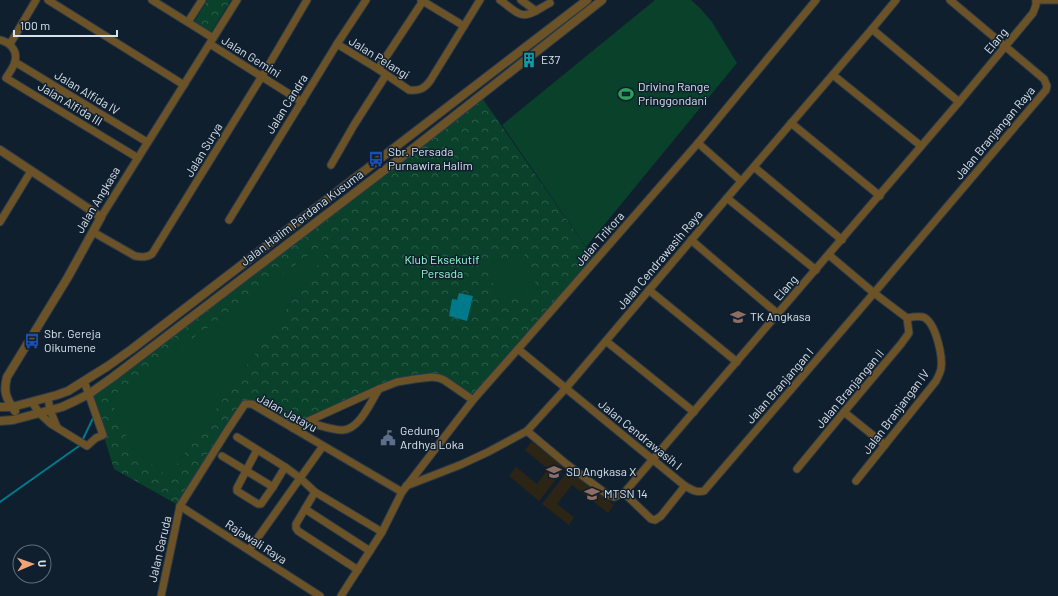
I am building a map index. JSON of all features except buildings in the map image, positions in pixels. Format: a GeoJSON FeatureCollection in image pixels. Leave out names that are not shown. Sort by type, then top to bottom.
{"type":"FeatureCollection","features":[{"type":"Feature","properties":{"kind":"street"},"geometry":{"type":"LineString","coordinates":[[10,44],[36,0]]}},
{"type":"Feature","properties":{"kind":"street"},"geometry":{"type":"LineString","coordinates":[[48,0],[184,85]]}},
{"type":"Feature","properties":{"kind":"street","name":"Jalan Gemini"},"geometry":{"type":"LineString","coordinates":[[152,0],[188,22],[211,41],[261,76],[302,102]]}},
{"type":"Feature","properties":{"kind":"street"},"geometry":{"type":"LineString","coordinates":[[188,22],[202,0]]}},
{"type":"Feature","properties":{"kind":"street","name":"Jalan Angkasa"},"geometry":{"type":"LineString","coordinates":[[20,418],[6,396],[4,379],[68,277],[92,232],[147,142],[237,0]]}},
{"type":"Feature","properties":{"kind":"street","name":"Jalan Surya"},"geometry":{"type":"LineString","coordinates":[[92,232],[135,256],[148,257],[152,254],[307,0]]}},
{"type":"Feature","properties":{"kind":"street","name":"Jalan Candra"},"geometry":{"type":"LineString","coordinates":[[229,220],[337,44],[366,0]]}},
{"type":"Feature","properties":{"kind":"street"},"geometry":{"type":"LineString","coordinates":[[378,69],[422,0],[464,26]]}},
{"type":"Feature","properties":{"kind":"street","name":"Jalan Pelangi"},"geometry":{"type":"LineString","coordinates":[[337,44],[410,90],[420,90],[430,81],[480,0]]}},
{"type":"Feature","properties":{"kind":"street"},"geometry":{"type":"LineString","coordinates":[[521,0],[536,11]]}},
{"type":"Feature","properties":{"kind":"street","name":"Jalan Halim Perdana Kusuma"},"geometry":{"type":"LineString","coordinates":[[0,408],[12,407],[48,398],[68,391],[84,382],[132,349],[587,0]]}},
{"type":"Feature","properties":{"kind":"street","name":"Jalan Halim Perdana Kusuma"},"geometry":{"type":"LineString","coordinates":[[0,421],[13,420],[62,407],[88,394],[114,376],[411,150],[602,0]]}},
{"type":"Feature","properties":{"kind":"street","name":"Jalan Trikora"},"geometry":{"type":"LineString","coordinates":[[342,596],[382,532],[404,489],[472,400],[698,143],[816,0]]}},
{"type":"Feature","properties":{"kind":"street","name":"Jalan Cendrawasih Raya"},"geometry":{"type":"LineString","coordinates":[[404,489],[488,452],[527,431],[606,342],[896,0]]}},
{"type":"Feature","properties":{"kind":"street","name":"Jalan Branjangan Raya"},"geometry":{"type":"LineString","coordinates":[[874,293],[1046,90],[1047,86],[1044,78],[950,0]]}},
{"type":"Feature","properties":{"kind":"street"},"geometry":{"type":"LineString","coordinates":[[1036,0],[1058,0]]}},
{"type":"Feature","properties":{"kind":"street","name":"Elang"},"geometry":{"type":"LineString","coordinates":[[624,493],[880,196],[1006,46],[1033,13],[1036,0]]}},
{"type":"Feature","properties":{"kind":"street"},"geometry":{"type":"LineString","coordinates":[[503,1],[519,14],[526,15],[536,11],[550,2]]}},
{"type":"Feature","properties":{"kind":"street"},"geometry":{"type":"LineString","coordinates":[[872,30],[959,102]]}},
{"type":"Feature","properties":{"kind":"street"},"geometry":{"type":"LineString","coordinates":[[0,40],[10,44],[15,51],[15,62]]}},
{"type":"Feature","properties":{"kind":"street","name":"Jalan Alfida IV"},"geometry":{"type":"LineString","coordinates":[[15,62],[147,142]]}},
{"type":"Feature","properties":{"kind":"street","name":"Jalan Alfida III"},"geometry":{"type":"LineString","coordinates":[[15,62],[6,78],[138,158]]}},
{"type":"Feature","properties":{"kind":"street"},"geometry":{"type":"LineString","coordinates":[[331,165],[366,105],[386,75]]}},
{"type":"Feature","properties":{"kind":"street"},"geometry":{"type":"LineString","coordinates":[[833,75],[921,146]]}},
{"type":"Feature","properties":{"kind":"street"},"geometry":{"type":"LineString","coordinates":[[791,123],[880,196]]}},
{"type":"Feature","properties":{"kind":"street"},"geometry":{"type":"LineString","coordinates":[[698,143],[741,181]]}},
{"type":"Feature","properties":{"kind":"street"},"geometry":{"type":"LineString","coordinates":[[0,151],[101,217]]}},
{"type":"Feature","properties":{"kind":"street"},"geometry":{"type":"LineString","coordinates":[[754,167],[842,240]]}},
{"type":"Feature","properties":{"kind":"street"},"geometry":{"type":"LineString","coordinates":[[0,222],[32,171]]}},
{"type":"Feature","properties":{"kind":"street"},"geometry":{"type":"LineString","coordinates":[[727,198],[816,270]]}},
{"type":"Feature","properties":{"kind":"street"},"geometry":{"type":"LineString","coordinates":[[691,240],[778,314]]}},
{"type":"Feature","properties":{"kind":"street"},"geometry":{"type":"LineString","coordinates":[[829,255],[874,293],[907,318]]}},
{"type":"Feature","properties":{"kind":"street"},"geometry":{"type":"LineString","coordinates":[[649,290],[737,362]]}},
{"type":"Feature","properties":{"kind":"street","name":"Jalan Branjangan I"},"geometry":{"type":"LineString","coordinates":[[702,492],[706,490],[874,293]]}},
{"type":"Feature","properties":{"kind":"street","name":"Jalan Branjangan IV"},"geometry":{"type":"LineString","coordinates":[[856,481],[936,381],[941,369],[938,344],[934,331],[929,322],[920,317],[907,318]]}},
{"type":"Feature","properties":{"kind":"street","name":"Jalan Branjangan II"},"geometry":{"type":"LineString","coordinates":[[797,469],[902,344],[910,333],[907,318]]}},
{"type":"Feature","properties":{"kind":"street"},"geometry":{"type":"LineString","coordinates":[[606,342],[694,412]]}},
{"type":"Feature","properties":{"kind":"street","name":"Jalan Cendrawasih I"},"geometry":{"type":"LineString","coordinates":[[518,349],[685,486],[695,491],[702,492]]}},
{"type":"Feature","properties":{"kind":"street"},"geometry":{"type":"LineString","coordinates":[[293,428],[397,382],[432,377],[444,380],[472,400]]}},
{"type":"Feature","properties":{"kind":"street"},"geometry":{"type":"LineString","coordinates":[[32,402],[39,413],[51,424],[83,443],[96,438],[103,435],[84,382]]}},
{"type":"Feature","properties":{"kind":"street"},"geometry":{"type":"LineString","coordinates":[[306,422],[337,429],[349,429],[355,426],[363,416],[379,389]]}},
{"type":"Feature","properties":{"kind":"street"},"geometry":{"type":"LineString","coordinates":[[48,398],[50,410],[57,427]]}},
{"type":"Feature","properties":{"kind":"street","name":"Jalan Jatayu"},"geometry":{"type":"LineString","coordinates":[[180,506],[244,406],[249,404],[252,404],[323,446],[404,489]]}},
{"type":"Feature","properties":{"kind":"street"},"geometry":{"type":"LineString","coordinates":[[844,412],[885,445]]}},
{"type":"Feature","properties":{"kind":"street"},"geometry":{"type":"LineString","coordinates":[[527,431],[564,462],[608,495],[614,497],[624,493],[655,520],[661,516],[685,486]]}},
{"type":"Feature","properties":{"kind":"street"},"geometry":{"type":"LineString","coordinates":[[237,437],[285,467],[315,492],[382,532]]}},
{"type":"Feature","properties":{"kind":"street"},"geometry":{"type":"LineString","coordinates":[[249,550],[323,446]]}},
{"type":"Feature","properties":{"kind":"street"},"geometry":{"type":"LineString","coordinates":[[257,450],[237,488],[237,491],[260,504],[263,502],[285,467]]}},
{"type":"Feature","properties":{"kind":"street"},"geometry":{"type":"LineString","coordinates":[[222,456],[273,487]]}},
{"type":"Feature","properties":{"kind":"street"},"geometry":{"type":"LineString","coordinates":[[315,492],[296,524],[296,530],[358,570]]}},
{"type":"Feature","properties":{"kind":"street","name":"Rajawali Raya"},"geometry":{"type":"LineString","coordinates":[[180,506],[320,596]]}},
{"type":"Feature","properties":{"kind":"street","name":"Jalan Garuda"},"geometry":{"type":"LineString","coordinates":[[161,596],[180,506]]}},
{"type":"Feature","properties":{"kind":"street"},"geometry":{"type":"LineString","coordinates":[[305,510],[370,551]]}},
{"type":"Feature","properties":{"kind":"shaded area","name":"SD Angkasa X"},"geometry":{"type":"Polygon","coordinates":[[[532,441],[565,468],[539,501],[509,476],[516,467],[537,484],[548,469],[525,450],[532,441]]]}},
{"type":"Feature","properties":{"kind":"shaded area","name":"MTSN 14"},"geometry":{"type":"Polygon","coordinates":[[[569,469],[614,505],[608,513],[572,485],[557,504],[574,517],[569,525],[542,504],[569,469]]]}},
{"type":"Feature","properties":{"kind":"green space"},"geometry":{"type":"Polygon","coordinates":[[[207,0],[231,0],[210,34],[193,24],[207,0]]]}},
{"type":"Feature","properties":{"kind":"green space","name":"Driving Range Pringgondani"},"geometry":{"type":"Polygon","coordinates":[[[655,0],[691,0],[712,22],[737,63],[586,247],[502,125],[655,0]]]}},
{"type":"Feature","properties":{"kind":"green space","name":"Klub Eksekutif Persada"},"geometry":{"type":"Polygon","coordinates":[[[480,95],[586,247],[597,259],[473,400],[439,378],[397,382],[293,428],[247,404],[180,506],[114,469],[89,394],[480,95]]]}},
{"type":"Feature","properties":{"kind":"green space"},"geometry":{"type":"Polygon","coordinates":[[[341,232],[168,477],[131,447],[110,398],[341,232]]]}},
{"type":"Feature","properties":{"kind":"green space"},"geometry":{"type":"Polygon","coordinates":[[[523,252],[538,289],[501,304],[486,266],[523,252]]]}},
{"type":"Feature","properties":{"kind":"water"},"geometry":{"type":"Polygon","coordinates":[[[459,293],[473,296],[467,321],[449,316],[452,299],[457,300],[459,293]]]}},
{"type":"Feature","properties":{"kind":"waterway"},"geometry":{"type":"LineString","coordinates":[[82,441],[94,416]]}},
{"type":"Feature","properties":{"kind":"waterway"},"geometry":{"type":"LineString","coordinates":[[0,502],[80,445]]}},
{"type":"Feature","properties":{"kind":"place","name":"E37"},"geometry":{"type":"Point","coordinates":[529,60]}},
{"type":"Feature","properties":{"kind":"place","name":"Driving Range Pringgondani"},"geometry":{"type":"Point","coordinates":[626,94]}},
{"type":"Feature","properties":{"kind":"place","name":"Sbr. Persada Purnawira Halim"},"geometry":{"type":"Point","coordinates":[376,159]}},
{"type":"Feature","properties":{"kind":"place","name":"TK Angkasa"},"geometry":{"type":"Point","coordinates":[738,317]}},
{"type":"Feature","properties":{"kind":"place","name":"Sbr. Gereja Oikumene"},"geometry":{"type":"Point","coordinates":[32,341]}},
{"type":"Feature","properties":{"kind":"place","name":"Gedung Ardhya Loka"},"geometry":{"type":"Point","coordinates":[388,438]}},
{"type":"Feature","properties":{"kind":"place","name":"SD Angkasa X"},"geometry":{"type":"Point","coordinates":[554,472]}},
{"type":"Feature","properties":{"kind":"place","name":"MTSN 14"},"geometry":{"type":"Point","coordinates":[592,494]}}]}
